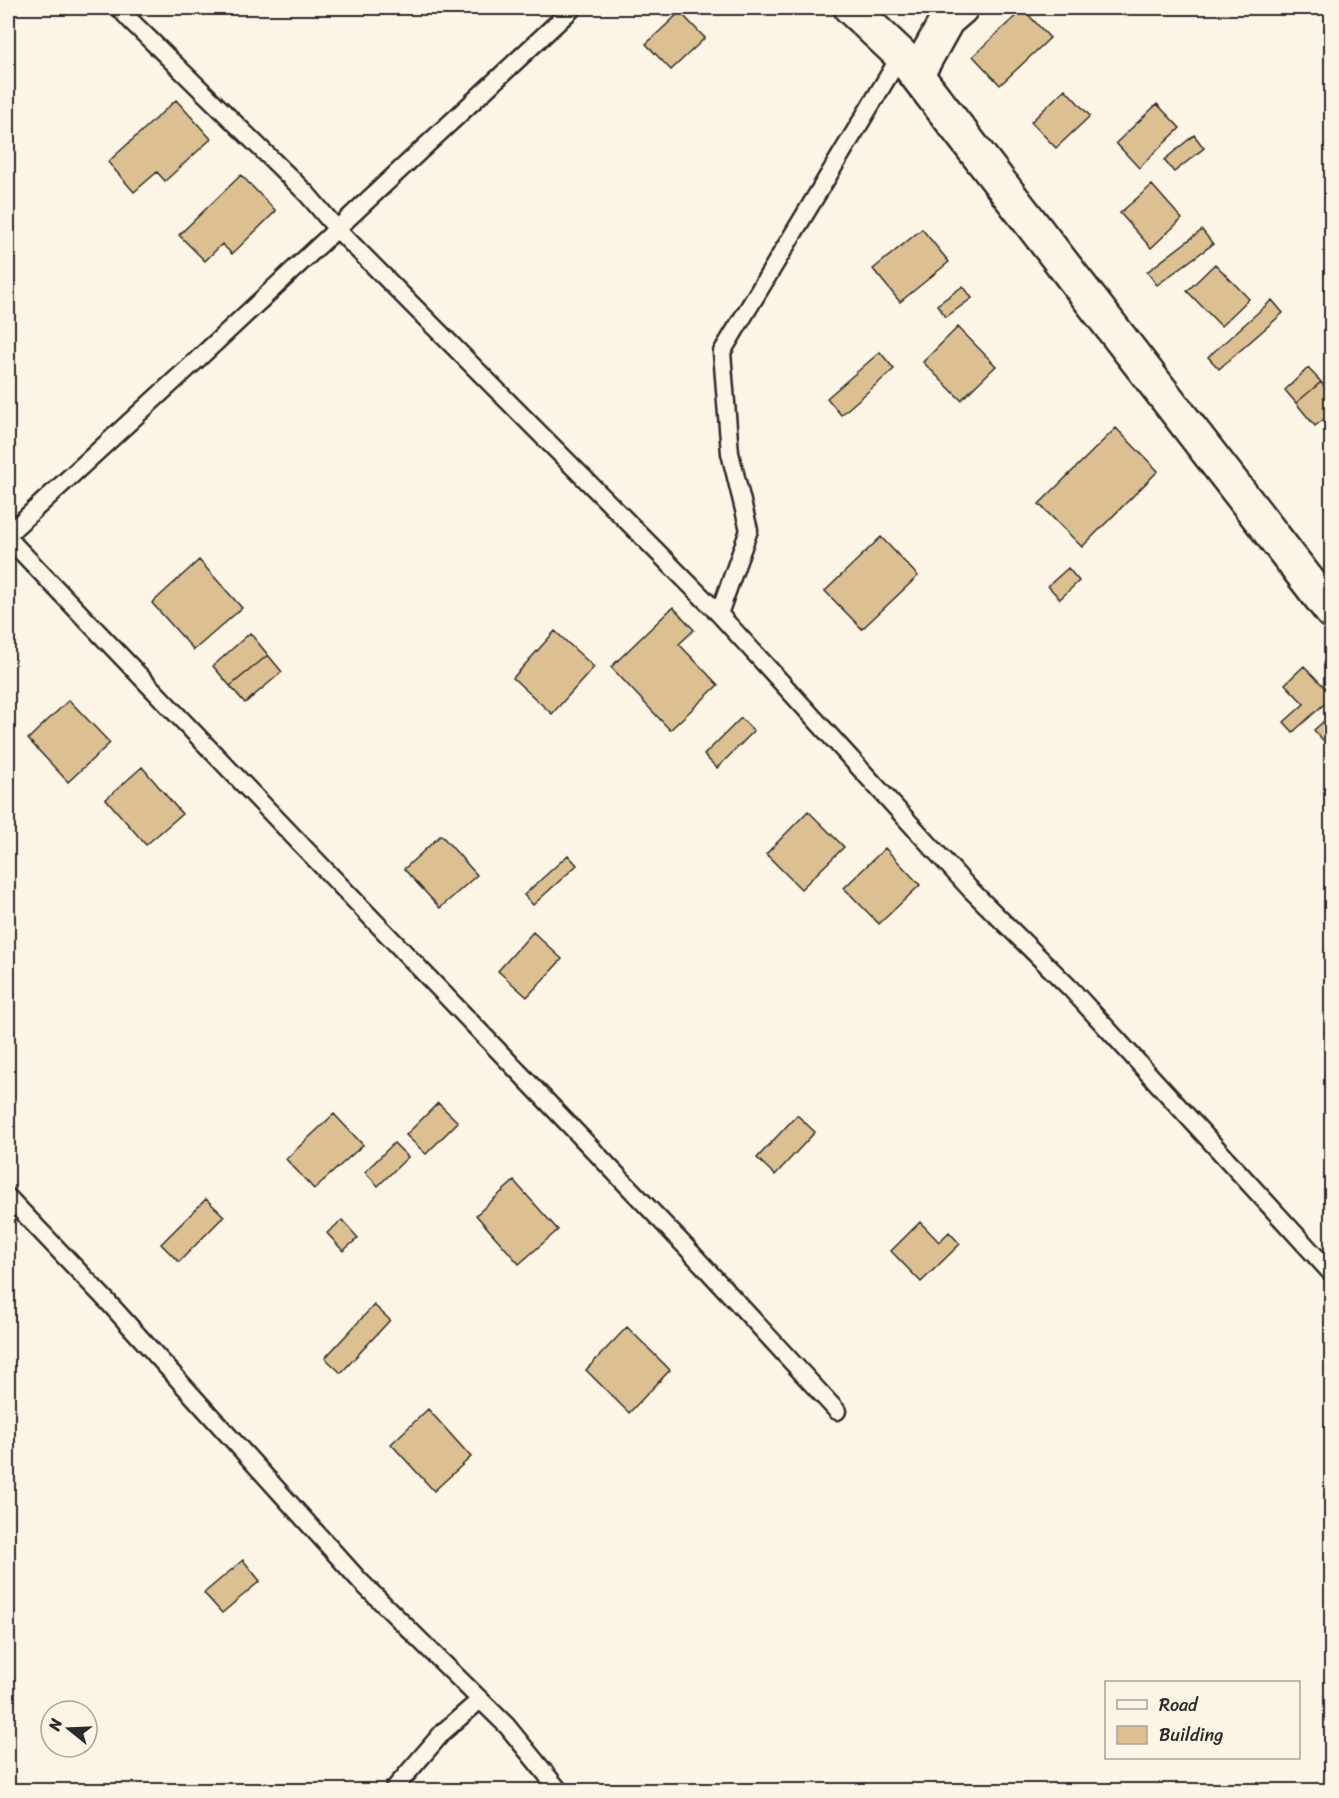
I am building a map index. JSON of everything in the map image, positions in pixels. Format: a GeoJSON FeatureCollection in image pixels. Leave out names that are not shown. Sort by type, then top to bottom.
{"type":"FeatureCollection","features":[{"type":"Feature","properties":{"kind":"street"},"geometry":{"type":"LineString","coordinates":[[851,8],[909,64],[1332,612]]}},
{"type":"Feature","properties":{"kind":"street"},"geometry":{"type":"LineString","coordinates":[[909,64],[961,8]]}},
{"type":"Feature","properties":{"kind":"lane"},"geometry":{"type":"LineString","coordinates":[[119,8],[307,194],[336,228],[719,614],[970,889],[1071,989],[1332,1274]]}},
{"type":"Feature","properties":{"kind":"lane"},"geometry":{"type":"LineString","coordinates":[[573,8],[8,536],[678,1239],[837,1411]]}},
{"type":"Feature","properties":{"kind":"lane"},"geometry":{"type":"LineString","coordinates":[[719,614],[749,530],[730,453],[722,352],[909,64]]}},
{"type":"Feature","properties":{"kind":"lane"},"geometry":{"type":"LineString","coordinates":[[8,1197],[108,1302],[360,1581],[507,1726],[559,1791]]}},
{"type":"Feature","properties":{"kind":"lane"},"geometry":{"type":"LineString","coordinates":[[393,1791],[442,1732],[480,1700]]}},
{"type":"Feature","properties":{"kind":"building"},"geometry":{"type":"Polygon","coordinates":[[[1023,9],[1050,38],[1000,85],[973,56],[1023,9]]]}},
{"type":"Feature","properties":{"kind":"building"},"geometry":{"type":"Polygon","coordinates":[[[680,12],[705,38],[671,70],[646,44],[680,12]]]}},
{"type":"Feature","properties":{"kind":"building"},"geometry":{"type":"Polygon","coordinates":[[[1065,89],[1090,116],[1056,148],[1031,122],[1065,89]]]}},
{"type":"Feature","properties":{"kind":"building"},"geometry":{"type":"Polygon","coordinates":[[[176,100],[211,139],[165,181],[157,172],[134,192],[108,162],[176,100]]]}},
{"type":"Feature","properties":{"kind":"building"},"geometry":{"type":"Polygon","coordinates":[[[1157,104],[1180,128],[1139,168],[1116,143],[1157,104]]]}},
{"type":"Feature","properties":{"kind":"building"},"geometry":{"type":"Polygon","coordinates":[[[1194,135],[1204,148],[1174,172],[1164,160],[1194,135]]]}},
{"type":"Feature","properties":{"kind":"building"},"geometry":{"type":"Polygon","coordinates":[[[241,175],[276,211],[232,254],[222,244],[205,261],[179,235],[241,175]]]}},
{"type":"Feature","properties":{"kind":"building"},"geometry":{"type":"Polygon","coordinates":[[[1152,185],[1182,219],[1151,248],[1120,213],[1152,185]]]}},
{"type":"Feature","properties":{"kind":"building"},"geometry":{"type":"Polygon","coordinates":[[[922,229],[949,262],[900,302],[873,269],[922,229]]]}},
{"type":"Feature","properties":{"kind":"building"},"geometry":{"type":"Polygon","coordinates":[[[1202,230],[1213,244],[1157,285],[1147,272],[1202,230]]]}},
{"type":"Feature","properties":{"kind":"building"},"geometry":{"type":"Polygon","coordinates":[[[1215,264],[1249,299],[1221,326],[1187,291],[1215,264]]]}},
{"type":"Feature","properties":{"kind":"building"},"geometry":{"type":"Polygon","coordinates":[[[963,286],[972,298],[946,317],[937,305],[963,286]]]}},
{"type":"Feature","properties":{"kind":"building"},"geometry":{"type":"Polygon","coordinates":[[[1272,300],[1283,313],[1219,369],[1208,357],[1272,300]]]}},
{"type":"Feature","properties":{"kind":"building"},"geometry":{"type":"Polygon","coordinates":[[[958,327],[996,366],[961,400],[923,362],[958,327]]]}},
{"type":"Feature","properties":{"kind":"building"},"geometry":{"type":"Polygon","coordinates":[[[880,352],[894,369],[841,415],[827,398],[880,352]]]}},
{"type":"Feature","properties":{"kind":"building"},"geometry":{"type":"Polygon","coordinates":[[[1308,368],[1321,382],[1296,403],[1285,390],[1308,368]]]}},
{"type":"Feature","properties":{"kind":"building"},"geometry":{"type":"Polygon","coordinates":[[[1321,382],[1332,395],[1332,413],[1315,426],[1296,403],[1321,382]]]}},
{"type":"Feature","properties":{"kind":"building"},"geometry":{"type":"Polygon","coordinates":[[[1116,428],[1158,471],[1082,547],[1039,504],[1116,428]]]}},
{"type":"Feature","properties":{"kind":"building"},"geometry":{"type":"Polygon","coordinates":[[[881,537],[918,576],[862,629],[825,591],[881,537]]]}},
{"type":"Feature","properties":{"kind":"building"},"geometry":{"type":"Polygon","coordinates":[[[199,560],[242,608],[194,650],[152,603],[199,560]]]}},
{"type":"Feature","properties":{"kind":"building"},"geometry":{"type":"Polygon","coordinates":[[[1068,568],[1079,581],[1060,599],[1048,586],[1068,568]]]}},
{"type":"Feature","properties":{"kind":"building"},"geometry":{"type":"Polygon","coordinates":[[[673,607],[694,630],[679,644],[718,685],[670,730],[611,667],[673,607]]]}},
{"type":"Feature","properties":{"kind":"building"},"geometry":{"type":"Polygon","coordinates":[[[555,631],[594,667],[552,714],[513,678],[555,631]]]}},
{"type":"Feature","properties":{"kind":"building"},"geometry":{"type":"Polygon","coordinates":[[[250,633],[268,655],[230,686],[213,666],[250,633]]]}},
{"type":"Feature","properties":{"kind":"building"},"geometry":{"type":"Polygon","coordinates":[[[268,655],[282,672],[245,703],[230,686],[268,655]]]}},
{"type":"Feature","properties":{"kind":"building"},"geometry":{"type":"Polygon","coordinates":[[[1304,666],[1332,697],[1293,732],[1284,722],[1304,704],[1285,684],[1304,666]]]}},
{"type":"Feature","properties":{"kind":"building"},"geometry":{"type":"Polygon","coordinates":[[[69,700],[110,743],[68,782],[28,739],[69,700]]]}},
{"type":"Feature","properties":{"kind":"building"},"geometry":{"type":"Polygon","coordinates":[[[1332,714],[1332,745],[1329,747],[1314,730],[1332,714]]]}},
{"type":"Feature","properties":{"kind":"building"},"geometry":{"type":"Polygon","coordinates":[[[741,718],[754,731],[717,768],[704,755],[741,718]]]}},
{"type":"Feature","properties":{"kind":"building"},"geometry":{"type":"Polygon","coordinates":[[[142,767],[182,814],[146,845],[106,799],[142,767]]]}},
{"type":"Feature","properties":{"kind":"building"},"geometry":{"type":"Polygon","coordinates":[[[808,811],[844,847],[801,889],[766,854],[808,811]]]}},
{"type":"Feature","properties":{"kind":"building"},"geometry":{"type":"Polygon","coordinates":[[[441,835],[477,875],[440,908],[404,869],[441,835]]]}},
{"type":"Feature","properties":{"kind":"building"},"geometry":{"type":"Polygon","coordinates":[[[885,848],[920,885],[879,924],[844,888],[885,848]]]}},
{"type":"Feature","properties":{"kind":"building"},"geometry":{"type":"Polygon","coordinates":[[[568,855],[577,865],[533,905],[524,895],[568,855]]]}},
{"type":"Feature","properties":{"kind":"building"},"geometry":{"type":"Polygon","coordinates":[[[533,932],[562,959],[527,997],[498,971],[533,932]]]}},
{"type":"Feature","properties":{"kind":"building"},"geometry":{"type":"Polygon","coordinates":[[[438,1103],[458,1122],[426,1154],[406,1135],[438,1103]]]}},
{"type":"Feature","properties":{"kind":"building"},"geometry":{"type":"Polygon","coordinates":[[[334,1114],[363,1145],[314,1189],[286,1159],[334,1114]]]}},
{"type":"Feature","properties":{"kind":"building"},"geometry":{"type":"Polygon","coordinates":[[[797,1115],[815,1132],[775,1175],[757,1158],[797,1115]]]}},
{"type":"Feature","properties":{"kind":"building"},"geometry":{"type":"Polygon","coordinates":[[[394,1143],[408,1157],[378,1186],[365,1172],[394,1143]]]}},
{"type":"Feature","properties":{"kind":"building"},"geometry":{"type":"Polygon","coordinates":[[[514,1181],[558,1230],[519,1264],[476,1215],[514,1181]]]}},
{"type":"Feature","properties":{"kind":"building"},"geometry":{"type":"Polygon","coordinates":[[[206,1199],[224,1216],[179,1262],[161,1244],[206,1199]]]}},
{"type":"Feature","properties":{"kind":"building"},"geometry":{"type":"Polygon","coordinates":[[[342,1220],[358,1238],[343,1251],[327,1233],[342,1220]]]}},
{"type":"Feature","properties":{"kind":"building"},"geometry":{"type":"Polygon","coordinates":[[[920,1222],[939,1242],[949,1232],[960,1244],[921,1282],[891,1251],[920,1222]]]}},
{"type":"Feature","properties":{"kind":"building"},"geometry":{"type":"Polygon","coordinates":[[[374,1305],[390,1320],[341,1373],[325,1358],[374,1305]]]}},
{"type":"Feature","properties":{"kind":"building"},"geometry":{"type":"Polygon","coordinates":[[[627,1327],[670,1370],[629,1413],[586,1370],[627,1327]]]}},
{"type":"Feature","properties":{"kind":"building"},"geometry":{"type":"Polygon","coordinates":[[[428,1409],[471,1457],[434,1491],[391,1444],[428,1409]]]}},
{"type":"Feature","properties":{"kind":"building"},"geometry":{"type":"Polygon","coordinates":[[[243,1560],[260,1581],[222,1613],[204,1593],[243,1560]]]}}]}
